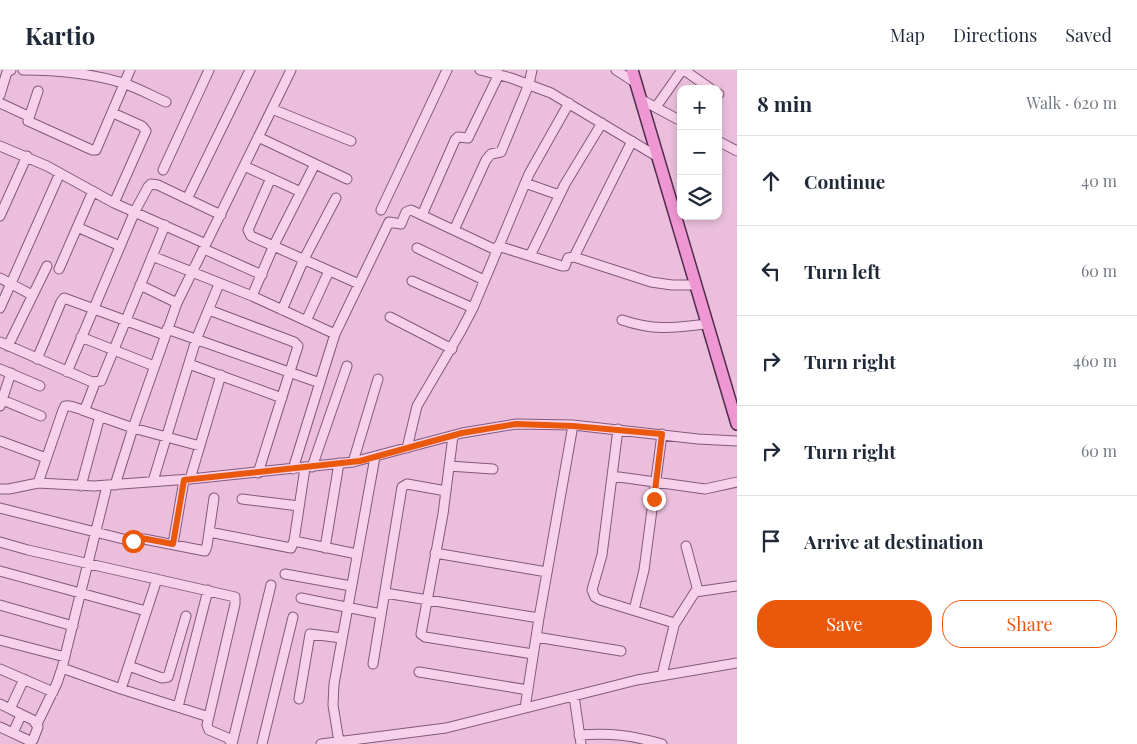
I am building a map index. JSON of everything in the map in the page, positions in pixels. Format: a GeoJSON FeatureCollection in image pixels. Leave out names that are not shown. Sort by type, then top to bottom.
{"type":"FeatureCollection","features":[{"type":"Feature","properties":{"kind":"main road"},"geometry":{"type":"LineString","coordinates":[[632,70],[694,285],[737,424]]}},
{"type":"Feature","properties":{"kind":"street"},"geometry":{"type":"LineString","coordinates":[[0,95],[7,72],[10,70]]}},
{"type":"Feature","properties":{"kind":"street"},"geometry":{"type":"LineString","coordinates":[[24,70],[76,72],[124,84],[166,102]]}},
{"type":"Feature","properties":{"kind":"street"},"geometry":{"type":"LineString","coordinates":[[38,91],[28,116],[28,121],[94,151],[98,149],[130,70]]}},
{"type":"Feature","properties":{"kind":"street"},"geometry":{"type":"LineString","coordinates":[[163,170],[209,70]]}},
{"type":"Feature","properties":{"kind":"street"},"geometry":{"type":"LineString","coordinates":[[187,199],[250,70]]}},
{"type":"Feature","properties":{"kind":"street"},"geometry":{"type":"LineString","coordinates":[[0,727],[28,741],[31,741],[37,729],[37,724],[53,692],[62,668],[96,532],[111,485],[177,303],[291,70]]}},
{"type":"Feature","properties":{"kind":"street"},"geometry":{"type":"LineString","coordinates":[[381,210],[447,70]]}},
{"type":"Feature","properties":{"kind":"street"},"geometry":{"type":"LineString","coordinates":[[480,70],[495,72],[551,93],[658,157]]}},
{"type":"Feature","properties":{"kind":"street"},"geometry":{"type":"LineString","coordinates":[[454,230],[486,160],[491,154],[501,152],[529,84],[532,70]]}},
{"type":"Feature","properties":{"kind":"street"},"geometry":{"type":"LineString","coordinates":[[616,70],[636,83]]}},
{"type":"Feature","properties":{"kind":"street"},"geometry":{"type":"LineString","coordinates":[[656,108],[683,70],[705,85]]}},
{"type":"Feature","properties":{"kind":"street"},"geometry":{"type":"LineString","coordinates":[[422,215],[455,140],[458,137],[468,138],[495,72]]}},
{"type":"Feature","properties":{"kind":"street"},"geometry":{"type":"LineString","coordinates":[[640,98],[677,119]]}},
{"type":"Feature","properties":{"kind":"street"},"geometry":{"type":"LineString","coordinates":[[0,103],[28,116]]}},
{"type":"Feature","properties":{"kind":"street"},"geometry":{"type":"LineString","coordinates":[[406,448],[417,406],[452,349],[473,308],[525,183],[569,103]]}},
{"type":"Feature","properties":{"kind":"street"},"geometry":{"type":"LineString","coordinates":[[272,108],[351,141]]}},
{"type":"Feature","properties":{"kind":"street"},"geometry":{"type":"LineString","coordinates":[[113,114],[142,126],[146,131],[114,202]]}},
{"type":"Feature","properties":{"kind":"street"},"geometry":{"type":"LineString","coordinates":[[530,256],[572,171],[602,123]]}},
{"type":"Feature","properties":{"kind":"street"},"geometry":{"type":"LineString","coordinates":[[258,137],[347,178]]}},
{"type":"Feature","properties":{"kind":"street"},"geometry":{"type":"LineString","coordinates":[[574,257],[632,141]]}},
{"type":"Feature","properties":{"kind":"street"},"geometry":{"type":"LineString","coordinates":[[722,143],[737,152]]}},
{"type":"Feature","properties":{"kind":"street"},"geometry":{"type":"LineString","coordinates":[[0,146],[27,156],[114,202],[165,225],[262,275]]}},
{"type":"Feature","properties":{"kind":"street"},"geometry":{"type":"LineString","coordinates":[[0,216],[27,156]]}},
{"type":"Feature","properties":{"kind":"street"},"geometry":{"type":"LineString","coordinates":[[252,296],[274,245],[315,164]]}},
{"type":"Feature","properties":{"kind":"street"},"geometry":{"type":"LineString","coordinates":[[244,166],[301,192]]}},
{"type":"Feature","properties":{"kind":"street"},"geometry":{"type":"LineString","coordinates":[[0,308],[60,173]]}},
{"type":"Feature","properties":{"kind":"street"},"geometry":{"type":"LineString","coordinates":[[271,178],[248,230],[251,236],[359,284]]}},
{"type":"Feature","properties":{"kind":"street"},"geometry":{"type":"LineString","coordinates":[[525,183],[559,196]]}},
{"type":"Feature","properties":{"kind":"street"},"geometry":{"type":"LineString","coordinates":[[67,372],[135,212],[151,184],[158,185],[221,215]]}},
{"type":"Feature","properties":{"kind":"street"},"geometry":{"type":"LineString","coordinates":[[60,269],[93,191]]}},
{"type":"Feature","properties":{"kind":"street"},"geometry":{"type":"LineString","coordinates":[[282,310],[304,259],[336,198]]}},
{"type":"Feature","properties":{"kind":"street"},"geometry":{"type":"LineString","coordinates":[[292,469],[335,334],[389,222],[401,224],[408,210],[497,248],[562,266],[565,266],[568,258],[574,257],[650,282],[694,285]]}},
{"type":"Feature","properties":{"kind":"street"},"geometry":{"type":"LineString","coordinates":[[47,266],[4,344],[95,383],[101,381],[165,225]]}},
{"type":"Feature","properties":{"kind":"street"},"geometry":{"type":"LineString","coordinates":[[77,227],[120,246]]}},
{"type":"Feature","properties":{"kind":"street"},"geometry":{"type":"LineString","coordinates":[[417,248],[484,280]]}},
{"type":"Feature","properties":{"kind":"street"},"geometry":{"type":"LineString","coordinates":[[152,256],[252,296],[335,334]]}},
{"type":"Feature","properties":{"kind":"street"},"geometry":{"type":"LineString","coordinates":[[306,321],[329,270]]}},
{"type":"Feature","properties":{"kind":"street"},"geometry":{"type":"LineString","coordinates":[[0,278],[32,295]]}},
{"type":"Feature","properties":{"kind":"street"},"geometry":{"type":"LineString","coordinates":[[412,281],[473,308]]}},
{"type":"Feature","properties":{"kind":"street"},"geometry":{"type":"LineString","coordinates":[[153,481],[196,340],[219,284]]}},
{"type":"Feature","properties":{"kind":"street"},"geometry":{"type":"LineString","coordinates":[[140,285],[177,303]]}},
{"type":"Feature","properties":{"kind":"street"},"geometry":{"type":"LineString","coordinates":[[36,358],[62,299],[67,299],[125,320],[196,340],[320,383]]}},
{"type":"Feature","properties":{"kind":"street"},"geometry":{"type":"LineString","coordinates":[[208,310],[297,343],[298,348],[258,473]]}},
{"type":"Feature","properties":{"kind":"street"},"geometry":{"type":"LineString","coordinates":[[390,317],[452,349]]}},
{"type":"Feature","properties":{"kind":"street"},"geometry":{"type":"LineString","coordinates":[[622,320],[640,326],[662,329],[706,324]]}},
{"type":"Feature","properties":{"kind":"street"},"geometry":{"type":"LineString","coordinates":[[81,337],[154,366]]}},
{"type":"Feature","properties":{"kind":"street"},"geometry":{"type":"LineString","coordinates":[[189,364],[282,398]]}},
{"type":"Feature","properties":{"kind":"street"},"geometry":{"type":"LineString","coordinates":[[209,532],[291,548],[308,467],[347,366]]}},
{"type":"Feature","properties":{"kind":"street"},"geometry":{"type":"LineString","coordinates":[[0,369],[40,386]]}},
{"type":"Feature","properties":{"kind":"street"},"geometry":{"type":"LineString","coordinates":[[11,374],[1,401],[41,416]]}},
{"type":"Feature","properties":{"kind":"street"},"geometry":{"type":"LineString","coordinates":[[173,544],[187,480],[200,446],[221,376]]}},
{"type":"Feature","properties":{"kind":"street"},"geometry":{"type":"LineString","coordinates":[[353,462],[378,378]]}},
{"type":"Feature","properties":{"kind":"street"},"geometry":{"type":"LineString","coordinates":[[82,410],[87,407],[95,383]]}},
{"type":"Feature","properties":{"kind":"street"},"geometry":{"type":"LineString","coordinates":[[38,483],[65,406],[68,405],[133,428],[200,446]]}},
{"type":"Feature","properties":{"kind":"street"},"geometry":{"type":"LineString","coordinates":[[81,486],[100,416]]}},
{"type":"Feature","properties":{"kind":"street"},"geometry":{"type":"LineString","coordinates":[[0,489],[38,483],[81,486],[187,480],[353,462],[453,436],[516,424],[618,429],[711,440],[737,441]]}},
{"type":"Feature","properties":{"kind":"street"},"geometry":{"type":"LineString","coordinates":[[525,708],[573,426]]}},
{"type":"Feature","properties":{"kind":"street"},"geometry":{"type":"LineString","coordinates":[[618,429],[602,555],[592,590],[595,597],[600,600],[667,620],[674,625]]}},
{"type":"Feature","properties":{"kind":"street"},"geometry":{"type":"LineString","coordinates":[[634,610],[644,570],[662,434]]}},
{"type":"Feature","properties":{"kind":"street"},"geometry":{"type":"LineString","coordinates":[[453,436],[446,491],[422,636],[533,654]]}},
{"type":"Feature","properties":{"kind":"street"},"geometry":{"type":"LineString","coordinates":[[0,441],[46,458]]}},
{"type":"Feature","properties":{"kind":"street"},"geometry":{"type":"LineString","coordinates":[[375,457],[342,638],[333,698],[330,743],[446,728],[662,675],[737,663]]}},
{"type":"Feature","properties":{"kind":"street"},"geometry":{"type":"LineString","coordinates":[[325,548],[339,463]]}},
{"type":"Feature","properties":{"kind":"street"},"geometry":{"type":"LineString","coordinates":[[449,466],[493,469]]}},
{"type":"Feature","properties":{"kind":"street"},"geometry":{"type":"LineString","coordinates":[[612,476],[705,489],[737,482]]}},
{"type":"Feature","properties":{"kind":"street"},"geometry":{"type":"LineString","coordinates":[[373,664],[402,487],[407,484],[446,491]]}},
{"type":"Feature","properties":{"kind":"street"},"geometry":{"type":"LineString","coordinates":[[0,508],[133,541],[141,538],[204,551],[214,498]]}},
{"type":"Feature","properties":{"kind":"street"},"geometry":{"type":"LineString","coordinates":[[242,499],[299,506]]}},
{"type":"Feature","properties":{"kind":"street"},"geometry":{"type":"LineString","coordinates":[[294,541],[357,554]]}},
{"type":"Feature","properties":{"kind":"street"},"geometry":{"type":"LineString","coordinates":[[0,542],[208,590],[235,598],[208,729],[228,738],[232,744]]}},
{"type":"Feature","properties":{"kind":"street"},"geometry":{"type":"LineString","coordinates":[[686,546],[698,591]]}},
{"type":"Feature","properties":{"kind":"street"},"geometry":{"type":"LineString","coordinates":[[435,553],[547,572]]}},
{"type":"Feature","properties":{"kind":"street"},"geometry":{"type":"LineString","coordinates":[[0,571],[146,611]]}},
{"type":"Feature","properties":{"kind":"street"},"geometry":{"type":"LineString","coordinates":[[284,574],[351,586]]}},
{"type":"Feature","properties":{"kind":"street"},"geometry":{"type":"LineString","coordinates":[[121,689],[157,579]]}},
{"type":"Feature","properties":{"kind":"street"},"geometry":{"type":"LineString","coordinates":[[232,744],[270,585]]}},
{"type":"Feature","properties":{"kind":"street"},"geometry":{"type":"LineString","coordinates":[[662,675],[674,625],[693,593],[737,586]]}},
{"type":"Feature","properties":{"kind":"street"},"geometry":{"type":"LineString","coordinates":[[178,707],[208,590]]}},
{"type":"Feature","properties":{"kind":"street"},"geometry":{"type":"LineString","coordinates":[[385,593],[539,618]]}},
{"type":"Feature","properties":{"kind":"street"},"geometry":{"type":"LineString","coordinates":[[300,598],[381,614]]}},
{"type":"Feature","properties":{"kind":"street"},"geometry":{"type":"LineString","coordinates":[[0,605],[73,626]]}},
{"type":"Feature","properties":{"kind":"street"},"geometry":{"type":"LineString","coordinates":[[129,666],[162,678],[168,677],[186,616]]}},
{"type":"Feature","properties":{"kind":"street"},"geometry":{"type":"LineString","coordinates":[[262,744],[293,617]]}},
{"type":"Feature","properties":{"kind":"street"},"geometry":{"type":"LineString","coordinates":[[299,700],[310,634],[342,638]]}},
{"type":"Feature","properties":{"kind":"street"},"geometry":{"type":"LineString","coordinates":[[536,637],[621,651]]}},
{"type":"Feature","properties":{"kind":"street"},"geometry":{"type":"LineString","coordinates":[[0,640],[65,657]]}},
{"type":"Feature","properties":{"kind":"street"},"geometry":{"type":"LineString","coordinates":[[62,668],[209,717]]}},
{"type":"Feature","properties":{"kind":"street"},"geometry":{"type":"LineString","coordinates":[[0,669],[53,692]]}},
{"type":"Feature","properties":{"kind":"street"},"geometry":{"type":"LineString","coordinates":[[418,672],[528,690]]}},
{"type":"Feature","properties":{"kind":"street"},"geometry":{"type":"LineString","coordinates":[[10,709],[24,679]]}},
{"type":"Feature","properties":{"kind":"street"},"geometry":{"type":"LineString","coordinates":[[574,696],[580,740],[618,734],[662,744]]}},
{"type":"Feature","properties":{"kind":"street"},"geometry":{"type":"LineString","coordinates":[[0,704],[33,720],[37,724]]}},
{"type":"Feature","properties":{"kind":"street"},"geometry":{"type":"LineString","coordinates":[[13,733],[21,715]]}},
{"type":"Feature","properties":{"kind":"route"},"geometry":{"type":"LineString","coordinates":[[133,541],[141,538],[173,544],[184,480],[360,461],[462,433],[516,424],[537,423],[662,434],[654,499]]}}]}
